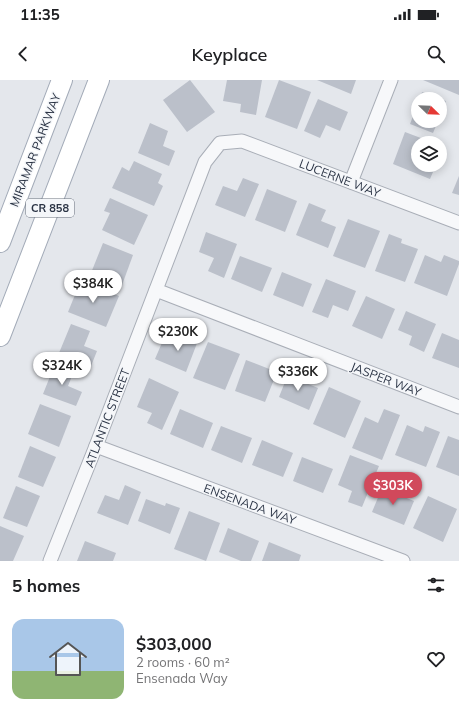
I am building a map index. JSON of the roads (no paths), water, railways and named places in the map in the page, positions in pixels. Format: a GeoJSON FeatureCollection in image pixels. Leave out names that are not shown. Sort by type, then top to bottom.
{"type":"FeatureCollection","features":[{"type":"Feature","properties":{"kind":"main road","name":"MIRAMAR PARKWAY"},"geometry":{"type":"LineString","coordinates":[[0,242],[62,80]]}},
{"type":"Feature","properties":{"kind":"main road","name":"CR 858"},"geometry":{"type":"LineString","coordinates":[[0,336],[99,80]]}},
{"type":"Feature","properties":{"kind":"street"},"geometry":{"type":"LineString","coordinates":[[351,182],[391,80]]}},
{"type":"Feature","properties":{"kind":"street","name":"LUCERNE WAY"},"geometry":{"type":"LineString","coordinates":[[220,143],[242,141],[459,223]]}},
{"type":"Feature","properties":{"kind":"street","name":"ATLANTIC STREET"},"geometry":{"type":"LineString","coordinates":[[50,561],[96,446],[205,162],[220,143]]}},
{"type":"Feature","properties":{"kind":"street","name":"JASPER WAY"},"geometry":{"type":"LineString","coordinates":[[156,290],[459,407]]}},
{"type":"Feature","properties":{"kind":"street","name":"ENSENADA WAY"},"geometry":{"type":"LineString","coordinates":[[96,446],[403,561]]}}]}
